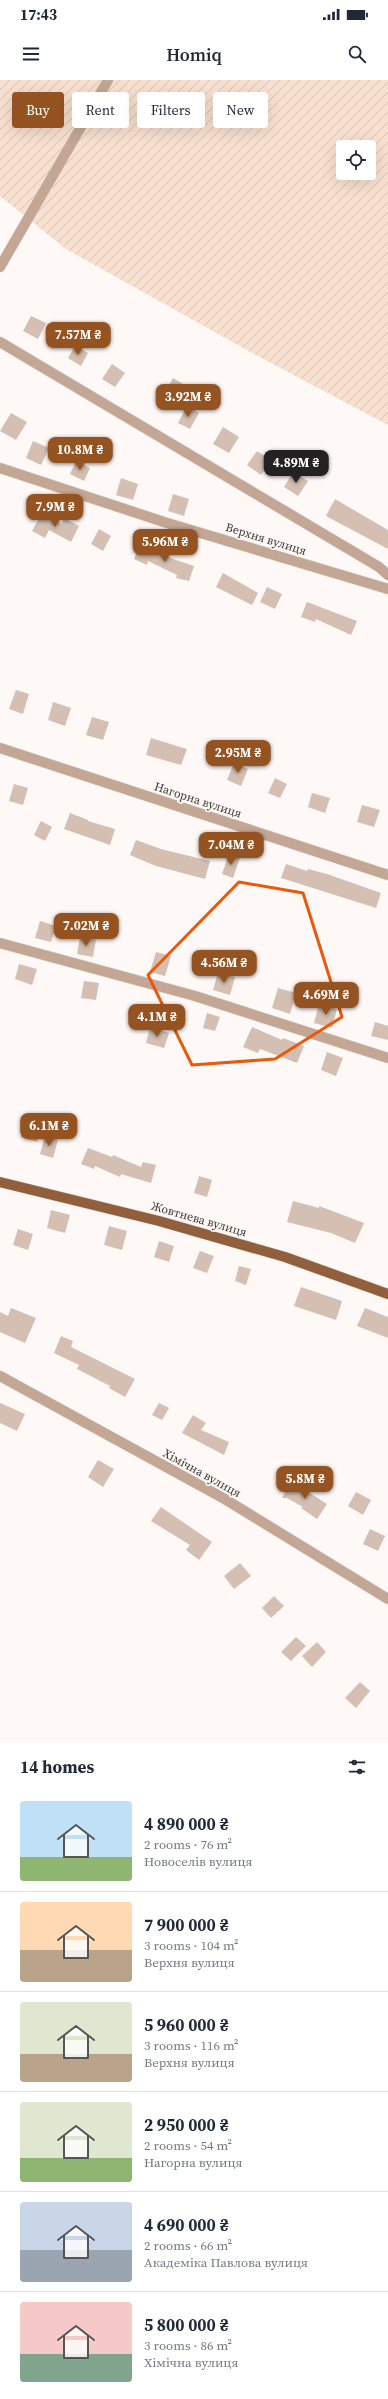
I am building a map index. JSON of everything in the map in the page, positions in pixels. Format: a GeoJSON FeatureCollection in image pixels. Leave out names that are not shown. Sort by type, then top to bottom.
{"type":"FeatureCollection","features":[{"type":"Feature","properties":{"kind":"main road","name":"Жовтнева вулиця"},"geometry":{"type":"LineString","coordinates":[[0,1182],[159,1221],[285,1256],[388,1294]]}},
{"type":"Feature","properties":{"kind":"street"},"geometry":{"type":"LineString","coordinates":[[0,267],[108,80]]}},
{"type":"Feature","properties":{"kind":"street"},"geometry":{"type":"LineString","coordinates":[[0,342],[378,567],[388,576]]}},
{"type":"Feature","properties":{"kind":"street","name":"Верхня вулиця"},"geometry":{"type":"LineString","coordinates":[[0,468],[164,522],[388,589]]}},
{"type":"Feature","properties":{"kind":"street","name":"Нагорна вулиця"},"geometry":{"type":"LineString","coordinates":[[0,748],[388,875]]}},
{"type":"Feature","properties":{"kind":"street"},"geometry":{"type":"LineString","coordinates":[[0,943],[195,996],[388,1058]]}},
{"type":"Feature","properties":{"kind":"street","name":"Хімічна вулиця"},"geometry":{"type":"LineString","coordinates":[[0,1376],[223,1498],[388,1599]]}},
{"type":"Feature","properties":{"kind":"highlighted area"},"geometry":{"type":"Polygon","coordinates":[[[239,882],[303,893],[342,1017],[275,1059],[192,1065],[148,975],[239,882]]]}},
{"type":"Feature","properties":{"kind":"shaded area"},"geometry":{"type":"Polygon","coordinates":[[[0,80],[388,80],[388,425],[254,354],[66,249],[0,196],[0,80]]]}},
{"type":"Feature","properties":{"kind":"building"},"geometry":{"type":"Polygon","coordinates":[[[31,316],[46,323],[38,339],[23,331],[31,316]]]}},
{"type":"Feature","properties":{"kind":"building"},"geometry":{"type":"Polygon","coordinates":[[[75,346],[88,353],[81,366],[68,358],[75,346]]]}},
{"type":"Feature","properties":{"kind":"building"},"geometry":{"type":"Polygon","coordinates":[[[112,364],[125,373],[115,387],[102,379],[112,364]]]}},
{"type":"Feature","properties":{"kind":"building"},"geometry":{"type":"Polygon","coordinates":[[[173,378],[190,388],[178,407],[162,397],[173,378]]]}},
{"type":"Feature","properties":{"kind":"building"},"geometry":{"type":"Polygon","coordinates":[[[187,406],[199,413],[190,429],[178,423],[187,406]]]}},
{"type":"Feature","properties":{"kind":"building"},"geometry":{"type":"Polygon","coordinates":[[[11,413],[27,422],[16,440],[0,431],[11,413]]]}},
{"type":"Feature","properties":{"kind":"building"},"geometry":{"type":"Polygon","coordinates":[[[223,427],[239,437],[229,453],[213,444],[223,427]]]}},
{"type":"Feature","properties":{"kind":"building"},"geometry":{"type":"Polygon","coordinates":[[[33,441],[49,448],[41,465],[26,458],[33,441]]]}},
{"type":"Feature","properties":{"kind":"building"},"geometry":{"type":"Polygon","coordinates":[[[257,451],[271,460],[261,475],[247,465],[257,451]]]}},
{"type":"Feature","properties":{"kind":"building"},"geometry":{"type":"Polygon","coordinates":[[[76,461],[90,468],[84,481],[70,474],[76,461]]]}},
{"type":"Feature","properties":{"kind":"building"},"geometry":{"type":"Polygon","coordinates":[[[293,472],[308,481],[298,496],[284,487],[293,472]]]}},
{"type":"Feature","properties":{"kind":"building"},"geometry":{"type":"Polygon","coordinates":[[[121,478],[138,484],[133,500],[116,495],[121,478]]]}},
{"type":"Feature","properties":{"kind":"building"},"geometry":{"type":"Polygon","coordinates":[[[173,494],[189,499],[184,516],[168,511],[173,494]]]}},
{"type":"Feature","properties":{"kind":"building"},"geometry":{"type":"Polygon","coordinates":[[[335,499],[388,530],[388,549],[326,516],[335,499]]]}},
{"type":"Feature","properties":{"kind":"building"},"geometry":{"type":"Polygon","coordinates":[[[42,513],[62,524],[64,518],[79,526],[71,542],[49,530],[45,538],[32,531],[42,513]]]}},
{"type":"Feature","properties":{"kind":"building"},"geometry":{"type":"Polygon","coordinates":[[[99,529],[111,536],[103,551],[91,544],[99,529]]]}},
{"type":"Feature","properties":{"kind":"building"},"geometry":{"type":"Polygon","coordinates":[[[141,544],[173,559],[194,566],[189,581],[176,578],[177,575],[148,561],[147,565],[134,559],[141,544]]]}},
{"type":"Feature","properties":{"kind":"building"},"geometry":{"type":"Polygon","coordinates":[[[223,573],[258,593],[252,605],[216,587],[223,573]]]}},
{"type":"Feature","properties":{"kind":"building"},"geometry":{"type":"Polygon","coordinates":[[[267,587],[282,594],[275,609],[260,602],[267,587]]]}},
{"type":"Feature","properties":{"kind":"building"},"geometry":{"type":"Polygon","coordinates":[[[307,602],[357,621],[351,635],[316,619],[315,622],[301,617],[307,602]]]}},
{"type":"Feature","properties":{"kind":"building"},"geometry":{"type":"Polygon","coordinates":[[[16,690],[29,694],[23,714],[9,709],[16,690]]]}},
{"type":"Feature","properties":{"kind":"building"},"geometry":{"type":"Polygon","coordinates":[[[53,702],[71,708],[65,726],[48,720],[53,702]]]}},
{"type":"Feature","properties":{"kind":"building"},"geometry":{"type":"Polygon","coordinates":[[[92,717],[109,722],[103,740],[86,735],[92,717]]]}},
{"type":"Feature","properties":{"kind":"building"},"geometry":{"type":"Polygon","coordinates":[[[151,738],[187,749],[181,765],[146,755],[151,738]]]}},
{"type":"Feature","properties":{"kind":"building"},"geometry":{"type":"Polygon","coordinates":[[[234,763],[248,769],[241,786],[227,780],[234,763]]]}},
{"type":"Feature","properties":{"kind":"building"},"geometry":{"type":"Polygon","coordinates":[[[275,778],[287,784],[280,798],[268,793],[275,778]]]}},
{"type":"Feature","properties":{"kind":"building"},"geometry":{"type":"Polygon","coordinates":[[[14,784],[28,788],[23,805],[9,801],[14,784]]]}},
{"type":"Feature","properties":{"kind":"building"},"geometry":{"type":"Polygon","coordinates":[[[312,793],[330,798],[325,813],[308,807],[312,793]]]}},
{"type":"Feature","properties":{"kind":"building"},"geometry":{"type":"Polygon","coordinates":[[[362,805],[380,810],[374,827],[357,822],[362,805]]]}},
{"type":"Feature","properties":{"kind":"building"},"geometry":{"type":"Polygon","coordinates":[[[70,813],[88,821],[115,829],[110,845],[64,829],[70,813]]]}},
{"type":"Feature","properties":{"kind":"building"},"geometry":{"type":"Polygon","coordinates":[[[41,821],[52,827],[45,841],[34,835],[41,821]]]}},
{"type":"Feature","properties":{"kind":"building"},"geometry":{"type":"Polygon","coordinates":[[[136,840],[161,849],[210,861],[205,879],[156,866],[130,855],[136,840]]]}},
{"type":"Feature","properties":{"kind":"building"},"geometry":{"type":"Polygon","coordinates":[[[229,854],[240,858],[233,878],[222,874],[229,854]]]}},
{"type":"Feature","properties":{"kind":"building"},"geometry":{"type":"Polygon","coordinates":[[[286,864],[307,871],[308,869],[327,874],[381,893],[376,908],[281,878],[286,864]]]}},
{"type":"Feature","properties":{"kind":"building"},"geometry":{"type":"Polygon","coordinates":[[[40,921],[56,926],[51,942],[35,938],[40,921]]]}},
{"type":"Feature","properties":{"kind":"building"},"geometry":{"type":"Polygon","coordinates":[[[80,937],[96,940],[93,957],[77,954],[80,937]]]}},
{"type":"Feature","properties":{"kind":"building"},"geometry":{"type":"Polygon","coordinates":[[[156,952],[171,956],[165,976],[150,972],[156,952]]]}},
{"type":"Feature","properties":{"kind":"building"},"geometry":{"type":"Polygon","coordinates":[[[19,964],[37,969],[32,985],[15,979],[19,964]]]}},
{"type":"Feature","properties":{"kind":"building"},"geometry":{"type":"Polygon","coordinates":[[[218,973],[235,977],[230,995],[213,990],[218,973]]]}},
{"type":"Feature","properties":{"kind":"building"},"geometry":{"type":"Polygon","coordinates":[[[84,981],[99,983],[96,1000],[81,998],[84,981]]]}},
{"type":"Feature","properties":{"kind":"building"},"geometry":{"type":"Polygon","coordinates":[[[278,988],[296,993],[290,1014],[272,1008],[278,988]]]}},
{"type":"Feature","properties":{"kind":"building"},"geometry":{"type":"Polygon","coordinates":[[[319,1004],[337,1009],[332,1028],[314,1023],[319,1004]]]}},
{"type":"Feature","properties":{"kind":"building"},"geometry":{"type":"Polygon","coordinates":[[[207,1013],[220,1017],[215,1031],[203,1028],[207,1013]]]}},
{"type":"Feature","properties":{"kind":"building"},"geometry":{"type":"Polygon","coordinates":[[[375,1022],[388,1026],[388,1040],[371,1036],[375,1022]]]}},
{"type":"Feature","properties":{"kind":"building"},"geometry":{"type":"Polygon","coordinates":[[[150,1027],[169,1033],[164,1048],[146,1043],[150,1027]]]}},
{"type":"Feature","properties":{"kind":"building"},"geometry":{"type":"Polygon","coordinates":[[[252,1027],[282,1040],[283,1038],[304,1046],[297,1063],[260,1049],[258,1053],[243,1047],[252,1027]]]}},
{"type":"Feature","properties":{"kind":"building"},"geometry":{"type":"Polygon","coordinates":[[[327,1052],[343,1058],[336,1076],[321,1070],[327,1052]]]}},
{"type":"Feature","properties":{"kind":"building"},"geometry":{"type":"Polygon","coordinates":[[[26,1120],[42,1125],[37,1142],[21,1137],[26,1120]]]}},
{"type":"Feature","properties":{"kind":"building"},"geometry":{"type":"Polygon","coordinates":[[[45,1136],[58,1140],[53,1158],[40,1154],[45,1136]]]}},
{"type":"Feature","properties":{"kind":"building"},"geometry":{"type":"Polygon","coordinates":[[[88,1148],[112,1157],[113,1155],[141,1167],[143,1162],[156,1165],[151,1183],[121,1174],[120,1177],[95,1166],[94,1169],[81,1164],[88,1148]]]}},
{"type":"Feature","properties":{"kind":"building"},"geometry":{"type":"Polygon","coordinates":[[[199,1176],[212,1180],[207,1197],[194,1193],[199,1176]]]}},
{"type":"Feature","properties":{"kind":"building"},"geometry":{"type":"Polygon","coordinates":[[[293,1201],[319,1208],[319,1206],[364,1223],[355,1243],[331,1233],[287,1222],[293,1201]]]}},
{"type":"Feature","properties":{"kind":"building"},"geometry":{"type":"Polygon","coordinates":[[[51,1210],[70,1215],[65,1233],[47,1228],[51,1210]]]}},
{"type":"Feature","properties":{"kind":"building"},"geometry":{"type":"Polygon","coordinates":[[[109,1226],[127,1231],[122,1250],[104,1245],[109,1226]]]}},
{"type":"Feature","properties":{"kind":"building"},"geometry":{"type":"Polygon","coordinates":[[[18,1229],[33,1234],[28,1250],[13,1245],[18,1229]]]}},
{"type":"Feature","properties":{"kind":"building"},"geometry":{"type":"Polygon","coordinates":[[[159,1241],[174,1246],[169,1262],[154,1257],[159,1241]]]}},
{"type":"Feature","properties":{"kind":"building"},"geometry":{"type":"Polygon","coordinates":[[[200,1251],[214,1256],[207,1273],[193,1268],[200,1251]]]}},
{"type":"Feature","properties":{"kind":"building"},"geometry":{"type":"Polygon","coordinates":[[[239,1266],[251,1269],[246,1285],[235,1281],[239,1266]]]}},
{"type":"Feature","properties":{"kind":"building"},"geometry":{"type":"Polygon","coordinates":[[[301,1287],[342,1301],[336,1320],[294,1306],[301,1287]]]}},
{"type":"Feature","properties":{"kind":"building"},"geometry":{"type":"Polygon","coordinates":[[[11,1308],[36,1318],[25,1343],[0,1332],[0,1312],[8,1316],[11,1308]]]}},
{"type":"Feature","properties":{"kind":"building"},"geometry":{"type":"Polygon","coordinates":[[[365,1308],[388,1317],[388,1338],[357,1326],[365,1308]]]}},
{"type":"Feature","properties":{"kind":"building"},"geometry":{"type":"Polygon","coordinates":[[[61,1336],[73,1341],[71,1347],[135,1379],[125,1397],[109,1388],[110,1386],[77,1369],[79,1365],[54,1353],[61,1336]]]}},
{"type":"Feature","properties":{"kind":"building"},"geometry":{"type":"Polygon","coordinates":[[[0,1403],[25,1414],[17,1431],[0,1423],[0,1403]]]}},
{"type":"Feature","properties":{"kind":"building"},"geometry":{"type":"Polygon","coordinates":[[[159,1403],[169,1408],[162,1420],[152,1415],[159,1403]]]}},
{"type":"Feature","properties":{"kind":"building"},"geometry":{"type":"Polygon","coordinates":[[[193,1415],[206,1423],[201,1430],[229,1442],[224,1455],[182,1433],[193,1415]]]}},
{"type":"Feature","properties":{"kind":"building"},"geometry":{"type":"Polygon","coordinates":[[[98,1460],[114,1469],[103,1487],[88,1477],[98,1460]]]}},
{"type":"Feature","properties":{"kind":"building"},"geometry":{"type":"Polygon","coordinates":[[[291,1481],[327,1504],[317,1519],[301,1508],[303,1507],[287,1498],[282,1498],[291,1481]]]}},
{"type":"Feature","properties":{"kind":"building"},"geometry":{"type":"Polygon","coordinates":[[[356,1492],[371,1500],[363,1515],[348,1506],[356,1492]]]}},
{"type":"Feature","properties":{"kind":"building"},"geometry":{"type":"Polygon","coordinates":[[[161,1507],[212,1542],[199,1560],[186,1550],[190,1545],[151,1521],[161,1507]]]}},
{"type":"Feature","properties":{"kind":"building"},"geometry":{"type":"Polygon","coordinates":[[[370,1529],[385,1536],[378,1551],[363,1544],[370,1529]]]}},
{"type":"Feature","properties":{"kind":"building"},"geometry":{"type":"Polygon","coordinates":[[[240,1563],[251,1576],[234,1589],[224,1576],[240,1563]]]}},
{"type":"Feature","properties":{"kind":"building"},"geometry":{"type":"Polygon","coordinates":[[[274,1596],[284,1606],[271,1618],[262,1608],[274,1596]]]}},
{"type":"Feature","properties":{"kind":"building"},"geometry":{"type":"Polygon","coordinates":[[[296,1637],[306,1646],[291,1661],[281,1652],[296,1637]]]}},
{"type":"Feature","properties":{"kind":"building"},"geometry":{"type":"Polygon","coordinates":[[[317,1642],[326,1652],[312,1667],[302,1656],[317,1642]]]}},
{"type":"Feature","properties":{"kind":"building"},"geometry":{"type":"Polygon","coordinates":[[[360,1682],[370,1691],[356,1708],[345,1698],[360,1682]]]}}]}
